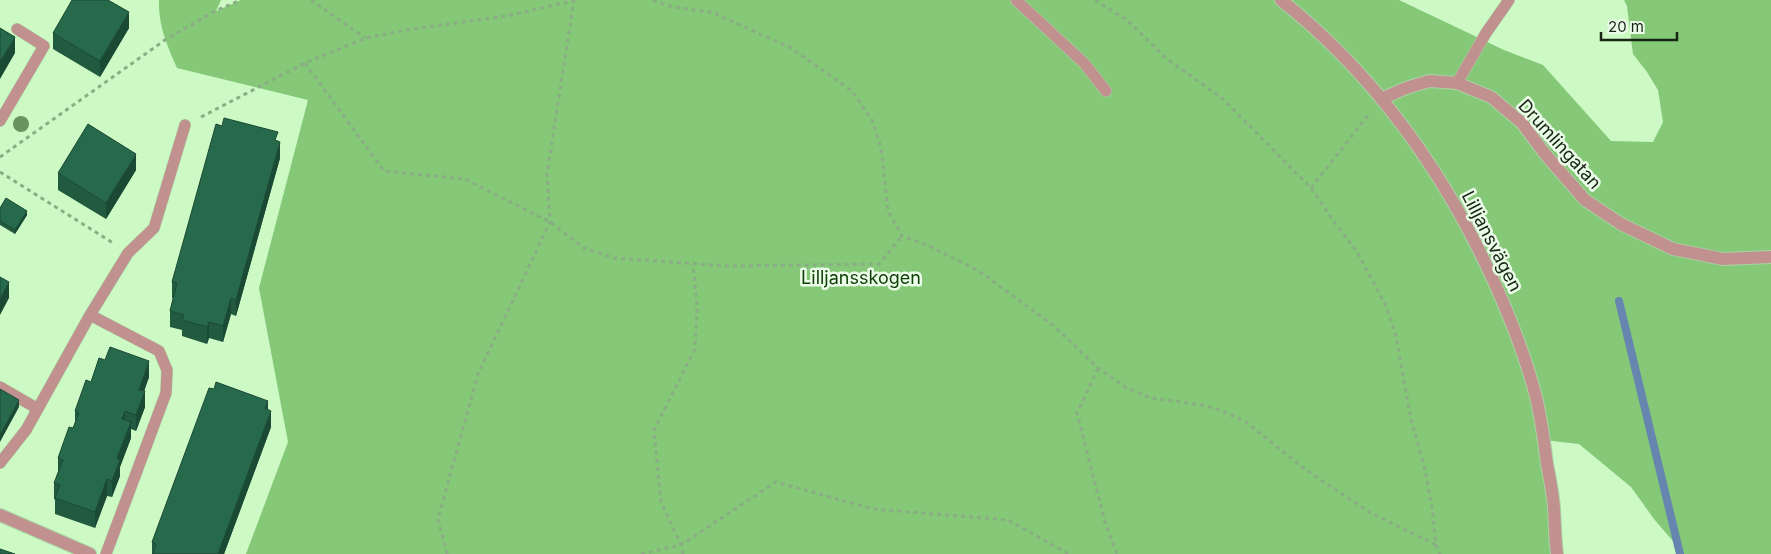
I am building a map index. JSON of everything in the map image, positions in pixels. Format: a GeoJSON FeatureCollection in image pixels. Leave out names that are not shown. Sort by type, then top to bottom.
{"type":"FeatureCollection","features":[{"type":"Feature","properties":{"kind":"street","name":"Lilljansvägen"},"geometry":{"type":"LineString","coordinates":[[1281,0],[1322,35],[1354,67],[1406,128],[1450,196],[1478,246],[1506,308],[1535,395],[1554,507],[1557,554]]}},
{"type":"Feature","properties":{"kind":"street","name":"Drumlingatan"},"geometry":{"type":"LineString","coordinates":[[1381,99],[1406,88],[1429,81],[1457,83],[1491,97],[1522,123],[1545,154],[1585,200],[1621,224],[1673,249],[1723,259],[1771,257]]}},
{"type":"Feature","properties":{"kind":"street"},"geometry":{"type":"LineString","coordinates":[[0,515],[90,554]]}},
{"type":"Feature","properties":{"kind":"lane"},"geometry":{"type":"LineString","coordinates":[[1016,0],[1084,63],[1106,91]]}},
{"type":"Feature","properties":{"kind":"lane"},"geometry":{"type":"LineString","coordinates":[[1457,83],[1486,33],[1509,0]]}},
{"type":"Feature","properties":{"kind":"lane"},"geometry":{"type":"LineString","coordinates":[[0,121],[44,46],[17,29]]}},
{"type":"Feature","properties":{"kind":"lane"},"geometry":{"type":"LineString","coordinates":[[0,463],[26,430],[90,315],[128,253],[154,228],[185,125]]}},
{"type":"Feature","properties":{"kind":"lane"},"geometry":{"type":"LineString","coordinates":[[90,315],[159,351],[168,370],[166,393],[106,554]]}},
{"type":"Feature","properties":{"kind":"lane"},"geometry":{"type":"LineString","coordinates":[[0,387],[38,409]]}},
{"type":"Feature","properties":{"kind":"path"},"geometry":{"type":"LineString","coordinates":[[0,157],[165,40],[208,15],[240,0]]}},
{"type":"Feature","properties":{"kind":"path"},"geometry":{"type":"LineString","coordinates":[[311,0],[366,38]]}},
{"type":"Feature","properties":{"kind":"path"},"geometry":{"type":"LineString","coordinates":[[185,125],[305,63],[366,38],[406,30],[506,16],[576,0],[547,174],[550,222],[478,374],[438,519],[446,554]]}},
{"type":"Feature","properties":{"kind":"path"},"geometry":{"type":"LineString","coordinates":[[653,0],[668,6],[714,13],[791,48],[852,91],[872,120],[881,148],[888,211],[902,236],[927,245],[979,271],[1054,326],[1098,368],[1125,387],[1150,398],[1197,404],[1220,410],[1246,422],[1306,470],[1369,512],[1436,545]]}},
{"type":"Feature","properties":{"kind":"path"},"geometry":{"type":"LineString","coordinates":[[1095,0],[1127,20],[1167,60],[1222,98],[1311,188],[1356,250],[1386,306],[1396,336],[1411,420],[1424,465],[1432,507],[1436,545],[1440,554]]}},
{"type":"Feature","properties":{"kind":"path"},"geometry":{"type":"LineString","coordinates":[[305,63],[384,170],[465,179],[550,222],[584,248],[614,258],[727,266],[879,264],[902,236]]}},
{"type":"Feature","properties":{"kind":"path"},"geometry":{"type":"LineString","coordinates":[[1311,188],[1381,99]]}},
{"type":"Feature","properties":{"kind":"path"},"geometry":{"type":"LineString","coordinates":[[0,172],[128,253]]}},
{"type":"Feature","properties":{"kind":"path"},"geometry":{"type":"LineString","coordinates":[[683,554],[682,545],[661,502],[654,430],[695,349],[697,306],[693,264]]}},
{"type":"Feature","properties":{"kind":"path"},"geometry":{"type":"LineString","coordinates":[[1098,368],[1077,413],[1105,522],[1117,554]]}},
{"type":"Feature","properties":{"kind":"path"},"geometry":{"type":"LineString","coordinates":[[641,554],[682,545],[776,482],[873,509],[1008,520],[1069,554]]}},
{"type":"Feature","properties":{"kind":"green space","name":"Lilljansskogen"},"geometry":{"type":"Polygon","coordinates":[[[159,0],[221,0],[216,11],[241,0],[1399,0],[1504,50],[1543,65],[1611,141],[1653,142],[1663,122],[1658,90],[1633,54],[1627,6],[1624,0],[1771,0],[1771,554],[1684,554],[1654,519],[1631,487],[1579,444],[1544,440],[1563,554],[246,554],[288,442],[259,288],[308,100],[177,68],[162,26],[159,0]]]}},
{"type":"Feature","properties":{"kind":"building"},"geometry":{"type":"Polygon","coordinates":[[[72,0],[108,0],[129,12],[100,61],[53,33],[72,0]]]}},
{"type":"Feature","properties":{"kind":"building"},"geometry":{"type":"Polygon","coordinates":[[[0,28],[15,37],[0,62],[0,28]]]}},
{"type":"Feature","properties":{"kind":"building"},"geometry":{"type":"Polygon","coordinates":[[[224,118],[278,132],[275,140],[280,142],[236,300],[231,298],[223,326],[209,322],[207,327],[182,320],[184,315],[170,311],[177,283],[172,282],[216,124],[222,126],[224,118]]]}},
{"type":"Feature","properties":{"kind":"building"},"geometry":{"type":"Polygon","coordinates":[[[88,124],[136,154],[106,203],[58,173],[88,124]]]}},
{"type":"Feature","properties":{"kind":"building"},"geometry":{"type":"Polygon","coordinates":[[[6,198],[27,211],[15,230],[0,221],[0,208],[6,198]]]}},
{"type":"Feature","properties":{"kind":"building"},"geometry":{"type":"Polygon","coordinates":[[[0,277],[9,282],[0,299],[0,277]]]}},
{"type":"Feature","properties":{"kind":"building"},"geometry":{"type":"Polygon","coordinates":[[[110,347],[149,361],[139,390],[145,391],[136,415],[125,411],[122,419],[131,422],[117,458],[120,460],[112,481],[107,479],[95,512],[55,498],[60,485],[54,483],[63,460],[58,458],[69,427],[73,428],[79,413],[75,411],[86,380],[91,382],[99,358],[105,360],[110,347]]]}},
{"type":"Feature","properties":{"kind":"building"},"geometry":{"type":"Polygon","coordinates":[[[216,382],[268,401],[265,408],[271,411],[218,554],[153,554],[156,544],[152,542],[209,388],[214,389],[216,382]]]}},
{"type":"Feature","properties":{"kind":"building"},"geometry":{"type":"Polygon","coordinates":[[[0,389],[19,400],[0,435],[0,389]]]}},
{"type":"Feature","properties":{"kind":"building"},"geometry":{"type":"Polygon","coordinates":[[[0,549],[15,554],[0,554],[0,549]]]}},
{"type":"Feature","properties":{"kind":"waterway"},"geometry":{"type":"LineString","coordinates":[[1619,301],[1680,554]]}}]}
